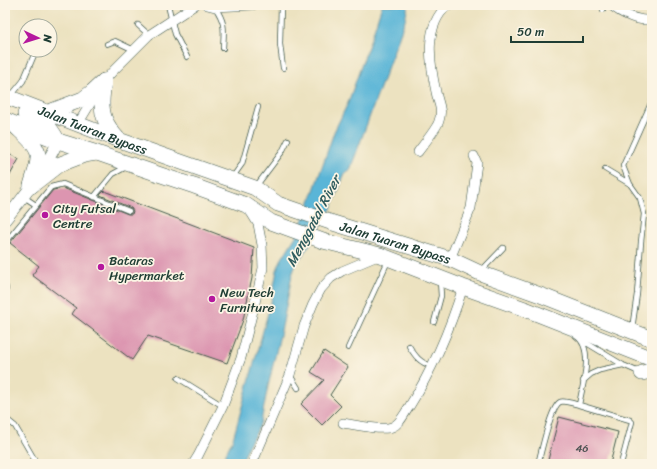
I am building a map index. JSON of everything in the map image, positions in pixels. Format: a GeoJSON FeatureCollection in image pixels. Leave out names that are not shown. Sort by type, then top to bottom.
{"type":"FeatureCollection","features":[{"type":"Feature","properties":{"kind":"highway"},"geometry":{"type":"LineString","coordinates":[[49,112],[83,99],[104,81]]}},
{"type":"Feature","properties":{"kind":"highway"},"geometry":{"type":"LineString","coordinates":[[104,81],[102,107],[103,116],[108,127],[119,140]]}},
{"type":"Feature","properties":{"kind":"highway"},"geometry":{"type":"LineString","coordinates":[[7,100],[42,120],[51,129],[58,141]]}},
{"type":"Feature","properties":{"kind":"highway","name":"Jalan Tuaran Bypass"},"geometry":{"type":"LineString","coordinates":[[7,100],[49,112],[119,140],[255,188],[278,204],[330,222],[450,259],[480,273],[646,337]]}},
{"type":"Feature","properties":{"kind":"highway"},"geometry":{"type":"LineString","coordinates":[[8,121],[32,143],[38,153],[38,158],[27,191]]}},
{"type":"Feature","properties":{"kind":"highway","name":"Jalan Tuaran Bypass"},"geometry":{"type":"LineString","coordinates":[[8,121],[58,141],[131,164],[246,205],[271,222],[323,241],[384,257],[463,287],[525,308],[652,359]]}},
{"type":"Feature","properties":{"kind":"highway"},"geometry":{"type":"LineString","coordinates":[[27,191],[58,165],[84,155],[97,153]]}},
{"type":"Feature","properties":{"kind":"street"},"geometry":{"type":"LineString","coordinates":[[78,124],[104,81],[134,50],[149,35],[195,5]]}},
{"type":"Feature","properties":{"kind":"street"},"geometry":{"type":"LineString","coordinates":[[211,6],[253,5]]}},
{"type":"Feature","properties":{"kind":"street"},"geometry":{"type":"LineString","coordinates":[[418,152],[439,123],[441,110],[432,73],[430,47],[433,25],[442,10],[448,5]]}},
{"type":"Feature","properties":{"kind":"street"},"geometry":{"type":"LineString","coordinates":[[605,7],[633,18],[645,21],[652,19]]}},
{"type":"Feature","properties":{"kind":"street"},"geometry":{"type":"LineString","coordinates":[[5,220],[51,156],[58,141]]}},
{"type":"Feature","properties":{"kind":"street"},"geometry":{"type":"LineString","coordinates":[[450,259],[471,208],[477,163],[474,156]]}},
{"type":"Feature","properties":{"kind":"street"},"geometry":{"type":"LineString","coordinates":[[193,464],[223,406],[241,358],[263,268],[262,245],[258,224],[246,205]]}},
{"type":"Feature","properties":{"kind":"street"},"geometry":{"type":"LineString","coordinates":[[252,464],[290,375],[304,326],[321,289],[331,278],[342,271],[384,257]]}},
{"type":"Feature","properties":{"kind":"street"},"geometry":{"type":"LineString","coordinates":[[343,423],[389,428],[399,423],[432,366],[451,323],[463,287]]}},
{"type":"Feature","properties":{"kind":"lane"},"geometry":{"type":"LineString","coordinates":[[168,5],[175,34],[187,58]]}},
{"type":"Feature","properties":{"kind":"lane"},"geometry":{"type":"LineString","coordinates":[[281,5],[280,44],[282,68]]}},
{"type":"Feature","properties":{"kind":"lane"},"geometry":{"type":"LineString","coordinates":[[211,6],[223,21],[223,48]]}},
{"type":"Feature","properties":{"kind":"lane"},"geometry":{"type":"LineString","coordinates":[[138,25],[149,35]]}},
{"type":"Feature","properties":{"kind":"lane"},"geometry":{"type":"LineString","coordinates":[[107,44],[115,41],[134,50]]}},
{"type":"Feature","properties":{"kind":"lane"},"geometry":{"type":"LineString","coordinates":[[7,100],[18,89],[23,81],[33,58]]}},
{"type":"Feature","properties":{"kind":"lane"},"geometry":{"type":"LineString","coordinates":[[646,337],[637,294],[644,214],[640,198],[630,184],[624,166],[652,101]]}},
{"type":"Feature","properties":{"kind":"lane"},"geometry":{"type":"LineString","coordinates":[[232,180],[242,164],[258,107]]}},
{"type":"Feature","properties":{"kind":"lane"},"geometry":{"type":"LineString","coordinates":[[255,188],[282,152],[288,140]]}},
{"type":"Feature","properties":{"kind":"lane"},"geometry":{"type":"LineString","coordinates":[[94,197],[113,174],[131,164]]}},
{"type":"Feature","properties":{"kind":"lane"},"geometry":{"type":"LineString","coordinates":[[604,169],[630,184]]}},
{"type":"Feature","properties":{"kind":"lane"},"geometry":{"type":"LineString","coordinates":[[5,243],[51,187],[63,184],[129,211]]}},
{"type":"Feature","properties":{"kind":"lane"},"geometry":{"type":"LineString","coordinates":[[27,191],[36,205]]}},
{"type":"Feature","properties":{"kind":"lane"},"geometry":{"type":"LineString","coordinates":[[480,273],[503,248]]}},
{"type":"Feature","properties":{"kind":"lane"},"geometry":{"type":"LineString","coordinates":[[348,348],[384,257]]}},
{"type":"Feature","properties":{"kind":"lane"},"geometry":{"type":"LineString","coordinates":[[434,322],[441,296],[440,278]]}},
{"type":"Feature","properties":{"kind":"lane"},"geometry":{"type":"LineString","coordinates":[[551,319],[580,339],[623,365],[649,373]]}},
{"type":"Feature","properties":{"kind":"lane"},"geometry":{"type":"LineString","coordinates":[[579,405],[587,362],[585,350],[580,339]]}},
{"type":"Feature","properties":{"kind":"lane"},"geometry":{"type":"LineString","coordinates":[[409,346],[423,363],[432,366]]}},
{"type":"Feature","properties":{"kind":"lane"},"geometry":{"type":"LineString","coordinates":[[584,381],[591,374],[600,370],[623,365]]}},
{"type":"Feature","properties":{"kind":"lane"},"geometry":{"type":"LineString","coordinates":[[290,375],[298,388]]}},
{"type":"Feature","properties":{"kind":"lane"},"geometry":{"type":"LineString","coordinates":[[178,378],[223,406]]}},
{"type":"Feature","properties":{"kind":"lane"},"geometry":{"type":"LineString","coordinates":[[538,464],[549,422],[560,402],[579,405],[630,420],[632,422],[621,464]]}},
{"type":"Feature","properties":{"kind":"lane"},"geometry":{"type":"LineString","coordinates":[[5,418],[15,426],[37,464]]}},
{"type":"Feature","properties":{"kind":"water","name":"Menggatal River"},"geometry":{"type":"Polygon","coordinates":[[[382,5],[408,5],[405,20],[350,170],[345,173],[332,207],[314,239],[296,264],[292,275],[261,422],[249,444],[241,464],[219,464],[233,439],[271,302],[277,270],[281,260],[296,236],[311,199],[334,132],[348,103],[382,5]]]}},
{"type":"Feature","properties":{"kind":"building"},"geometry":{"type":"Polygon","coordinates":[[[5,152],[19,159],[5,184],[5,152]]]}},
{"type":"Feature","properties":{"kind":"building"},"geometry":{"type":"Polygon","coordinates":[[[63,188],[128,214],[132,214],[133,211],[131,208],[100,195],[104,191],[254,248],[252,278],[243,320],[227,363],[148,336],[132,360],[72,314],[76,308],[32,275],[39,266],[10,243],[53,190],[63,188]]]}},
{"type":"Feature","properties":{"kind":"building"},"geometry":{"type":"Polygon","coordinates":[[[324,351],[348,367],[330,395],[341,406],[322,425],[301,404],[324,380],[311,372],[324,351]]]}},
{"type":"Feature","properties":{"kind":"building"},"geometry":{"type":"Polygon","coordinates":[[[559,417],[618,432],[610,464],[547,464],[559,417]]]}},
{"type":"Feature","properties":{"kind":"place","name":"City Futsal Centre"},"geometry":{"type":"Point","coordinates":[45,215]}},
{"type":"Feature","properties":{"kind":"place","name":"Bataras Hypermarket"},"geometry":{"type":"Point","coordinates":[101,267]}},
{"type":"Feature","properties":{"kind":"place","name":"New Tech Furniture"},"geometry":{"type":"Point","coordinates":[212,299]}}]}
